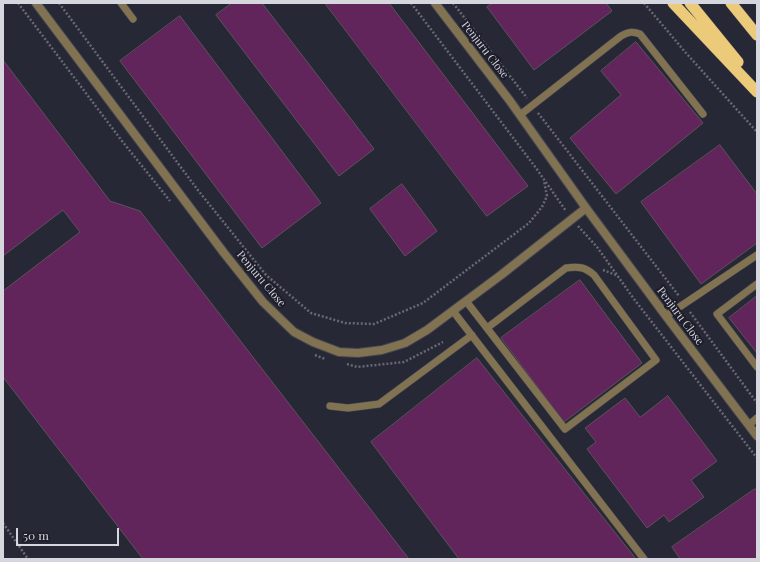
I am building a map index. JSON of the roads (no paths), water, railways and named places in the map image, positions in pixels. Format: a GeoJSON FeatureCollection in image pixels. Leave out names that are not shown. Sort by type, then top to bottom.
{"type":"FeatureCollection","features":[{"type":"Feature","properties":{"kind":"highway"},"geometry":{"type":"LineString","coordinates":[[673,3],[757,92]]}},
{"type":"Feature","properties":{"kind":"highway"},"geometry":{"type":"LineString","coordinates":[[690,3],[757,86]]}},
{"type":"Feature","properties":{"kind":"highway"},"geometry":{"type":"LineString","coordinates":[[733,5],[757,35]]}},
{"type":"Feature","properties":{"kind":"street","name":"Penjuru Close"},"geometry":{"type":"LineString","coordinates":[[36,3],[224,253],[263,302],[294,332],[339,352],[358,353],[382,350],[405,343],[427,330],[453,311],[586,208]]}},
{"type":"Feature","properties":{"kind":"street","name":"Penjuru Close"},"geometry":{"type":"LineString","coordinates":[[435,3],[520,115],[586,208],[666,316],[757,436]]}},
{"type":"Feature","properties":{"kind":"lane"},"geometry":{"type":"LineString","coordinates":[[121,3],[133,19]]}},
{"type":"Feature","properties":{"kind":"lane"},"geometry":{"type":"LineString","coordinates":[[520,115],[532,104],[621,36],[629,32],[640,34],[703,114]]}},
{"type":"Feature","properties":{"kind":"lane"},"geometry":{"type":"LineString","coordinates":[[666,316],[757,255]]}},
{"type":"Feature","properties":{"kind":"lane"},"geometry":{"type":"LineString","coordinates":[[466,301],[565,429],[656,360],[594,276],[587,270],[578,266],[566,268],[487,328]]}},
{"type":"Feature","properties":{"kind":"lane"},"geometry":{"type":"LineString","coordinates":[[757,284],[717,314],[757,367]]}},
{"type":"Feature","properties":{"kind":"lane"},"geometry":{"type":"LineString","coordinates":[[453,311],[644,559]]}},
{"type":"Feature","properties":{"kind":"lane"},"geometry":{"type":"LineString","coordinates":[[330,406],[348,408],[379,404],[472,335]]}},
{"type":"Feature","properties":{"kind":"lane"},"geometry":{"type":"LineString","coordinates":[[749,425],[757,418]]}}]}
